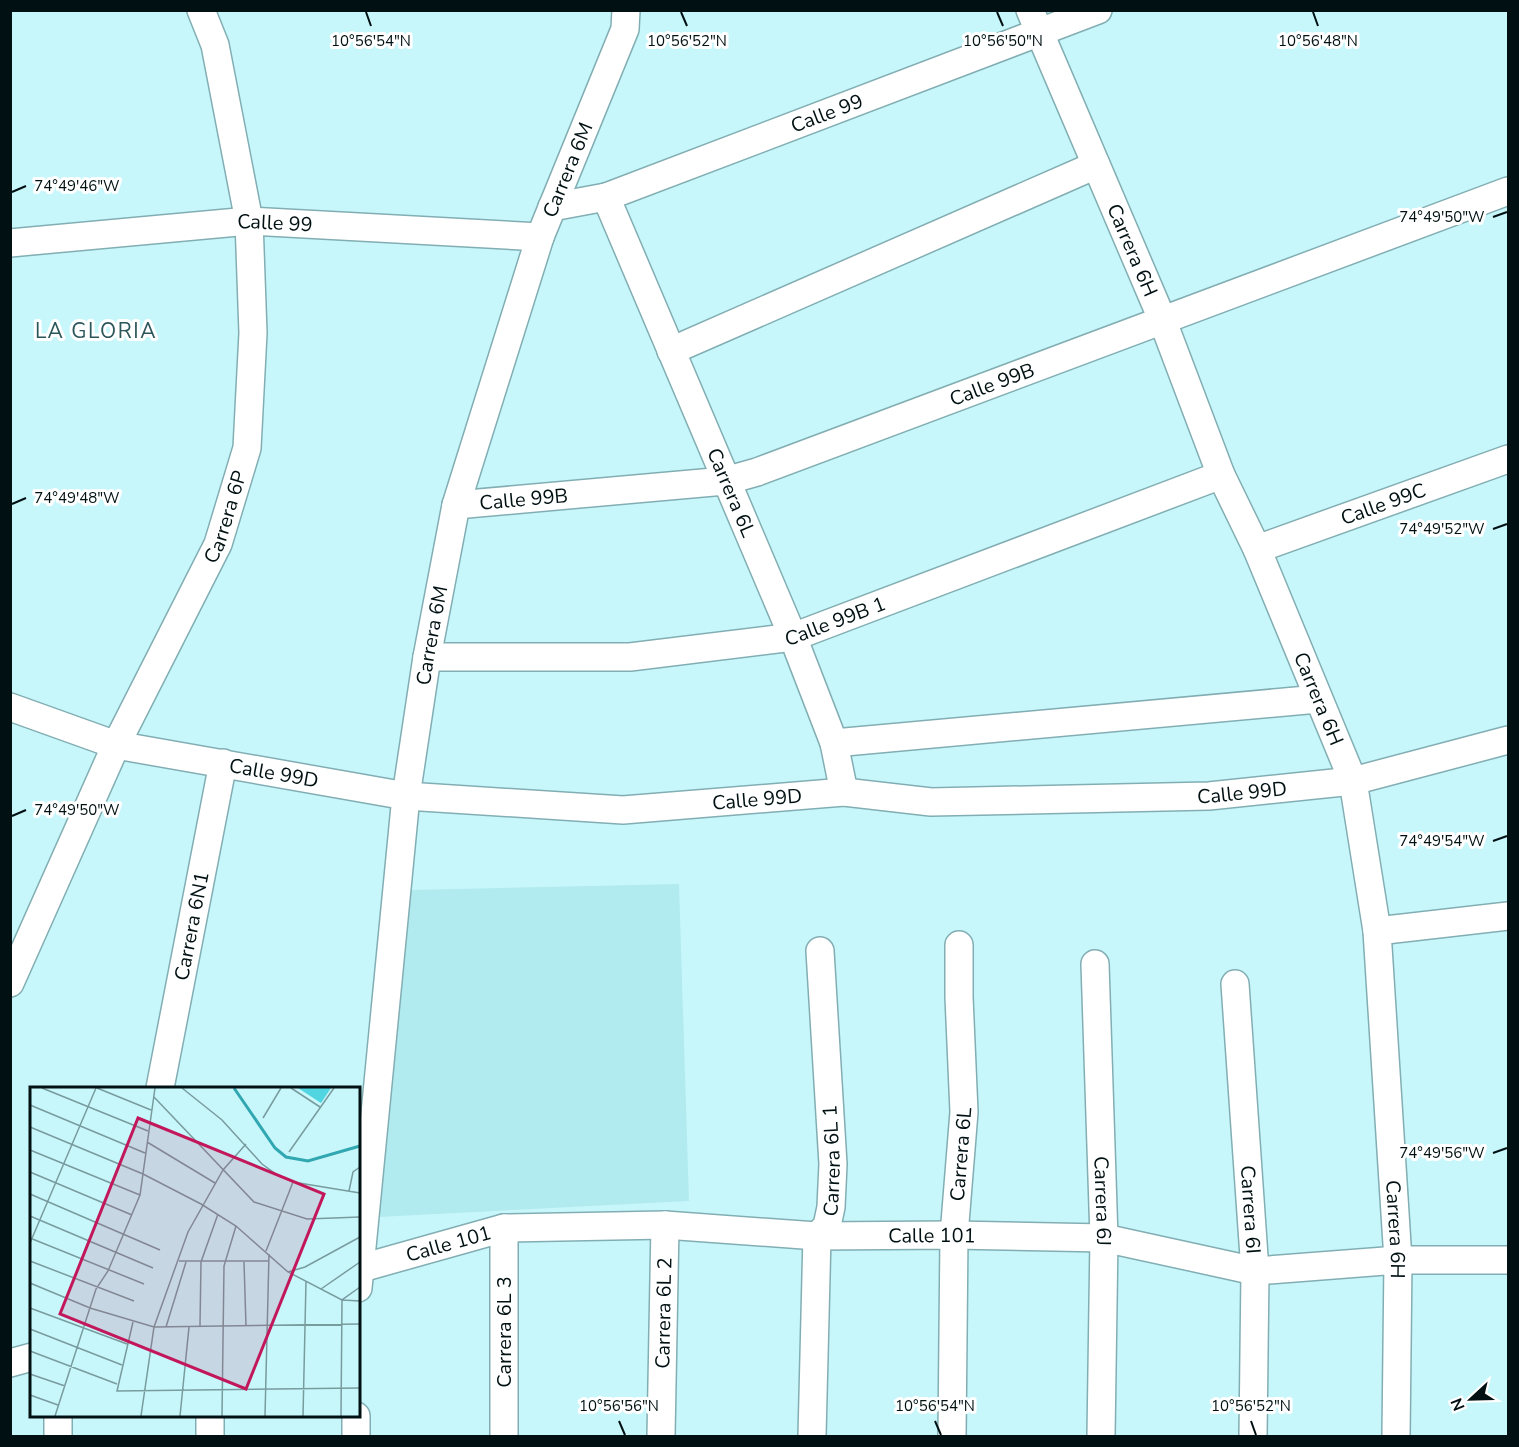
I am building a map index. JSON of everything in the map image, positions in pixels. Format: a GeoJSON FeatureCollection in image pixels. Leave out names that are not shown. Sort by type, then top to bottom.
{"type":"FeatureCollection","features":[{"type":"Feature","properties":{"kind":"street","name":"Carrera 6P"},"geometry":{"type":"LineString","coordinates":[[10,983],[116,745],[218,544],[247,447],[253,333],[249,221],[215,45],[201,10]]}},
{"type":"Feature","properties":{"kind":"street","name":"Calle 99"},"geometry":{"type":"LineString","coordinates":[[552,207],[606,197],[1035,21],[1098,10]]}},
{"type":"Feature","properties":{"kind":"street","name":"Carrera 6M"},"geometry":{"type":"LineString","coordinates":[[360,1259],[406,796],[427,657],[456,505],[540,237],[620,17]]}},
{"type":"Feature","properties":{"kind":"street","name":"Carrera 6H"},"geometry":{"type":"LineString","coordinates":[[1035,21],[1162,319],[1221,475],[1257,549],[1353,781],[1377,932],[1398,1260],[1396,1437]]}},
{"type":"Feature","properties":{"kind":"street"},"geometry":{"type":"LineString","coordinates":[[671,351],[1096,165]]}},
{"type":"Feature","properties":{"kind":"street","name":"Calle 99B"},"geometry":{"type":"LineString","coordinates":[[456,505],[725,481],[757,472],[1509,191]]}},
{"type":"Feature","properties":{"kind":"street","name":"Carrera 6L"},"geometry":{"type":"LineString","coordinates":[[606,197],[793,637],[834,743],[844,792]]}},
{"type":"Feature","properties":{"kind":"street","name":"Calle 99"},"geometry":{"type":"LineString","coordinates":[[10,243],[249,221],[540,237]]}},
{"type":"Feature","properties":{"kind":"street","name":"Calle 99C"},"geometry":{"type":"LineString","coordinates":[[1257,549],[1509,459]]}},
{"type":"Feature","properties":{"kind":"street","name":"Calle 99B 1"},"geometry":{"type":"LineString","coordinates":[[427,657],[630,657],[793,637],[1221,475]]}},
{"type":"Feature","properties":{"kind":"street"},"geometry":{"type":"LineString","coordinates":[[834,743],[1318,699]]}},
{"type":"Feature","properties":{"kind":"street","name":"Calle 99D"},"geometry":{"type":"LineString","coordinates":[[10,707],[116,745],[406,796],[623,810],[844,792],[931,802],[1152,798],[1247,793],[1353,781],[1509,740]]}},
{"type":"Feature","properties":{"kind":"street","name":"Carrera 6N1"},"geometry":{"type":"LineString","coordinates":[[160,1087],[223,763]]}},
{"type":"Feature","properties":{"kind":"street"},"geometry":{"type":"LineString","coordinates":[[1377,932],[1509,916]]}},
{"type":"Feature","properties":{"kind":"street","name":"Carrera 6L"},"geometry":{"type":"LineString","coordinates":[[952,1437],[954,1235],[964,1112],[958,997],[959,945]]}},
{"type":"Feature","properties":{"kind":"street","name":"Carrera 6L 1"},"geometry":{"type":"LineString","coordinates":[[812,1437],[817,1236],[827,1226],[831,1207],[834,1164],[820,951]]}},
{"type":"Feature","properties":{"kind":"street","name":"Carrera 6J"},"geometry":{"type":"LineString","coordinates":[[1095,964],[1104,1238],[1101,1437]]}},
{"type":"Feature","properties":{"kind":"street","name":"Carrera 6I"},"geometry":{"type":"LineString","coordinates":[[1235,984],[1255,1270],[1253,1437]]}},
{"type":"Feature","properties":{"kind":"street","name":"Calle 101"},"geometry":{"type":"LineString","coordinates":[[360,1269],[504,1228],[665,1225],[817,1236],[954,1235],[1104,1238],[1255,1270],[1398,1260],[1509,1260]]}},
{"type":"Feature","properties":{"kind":"street","name":"Carrera 6L 2"},"geometry":{"type":"LineString","coordinates":[[661,1437],[665,1225]]}},
{"type":"Feature","properties":{"kind":"street","name":"Carrera 6L 3"},"geometry":{"type":"LineString","coordinates":[[504,1228],[504,1437]]}},
{"type":"Feature","properties":{"kind":"street"},"geometry":{"type":"LineString","coordinates":[[10,1363],[30,1358]]}},
{"type":"Feature","properties":{"kind":"street"},"geometry":{"type":"LineString","coordinates":[[58,1417],[58,1437]]}},
{"type":"Feature","properties":{"kind":"street"},"geometry":{"type":"LineString","coordinates":[[210,1417],[210,1437]]}},
{"type":"Feature","properties":{"kind":"street"},"geometry":{"type":"LineString","coordinates":[[356,1417],[356,1437]]}},
{"type":"Feature","properties":{"kind":"shaded area"},"geometry":{"type":"Polygon","coordinates":[[[679,884],[689,1201],[379,1217],[410,890],[679,884]]]}},
{"type":"Feature","properties":{"kind":"district","name":"LA GLORIA"},"geometry":{"type":"Point","coordinates":[96,331]}}]}
